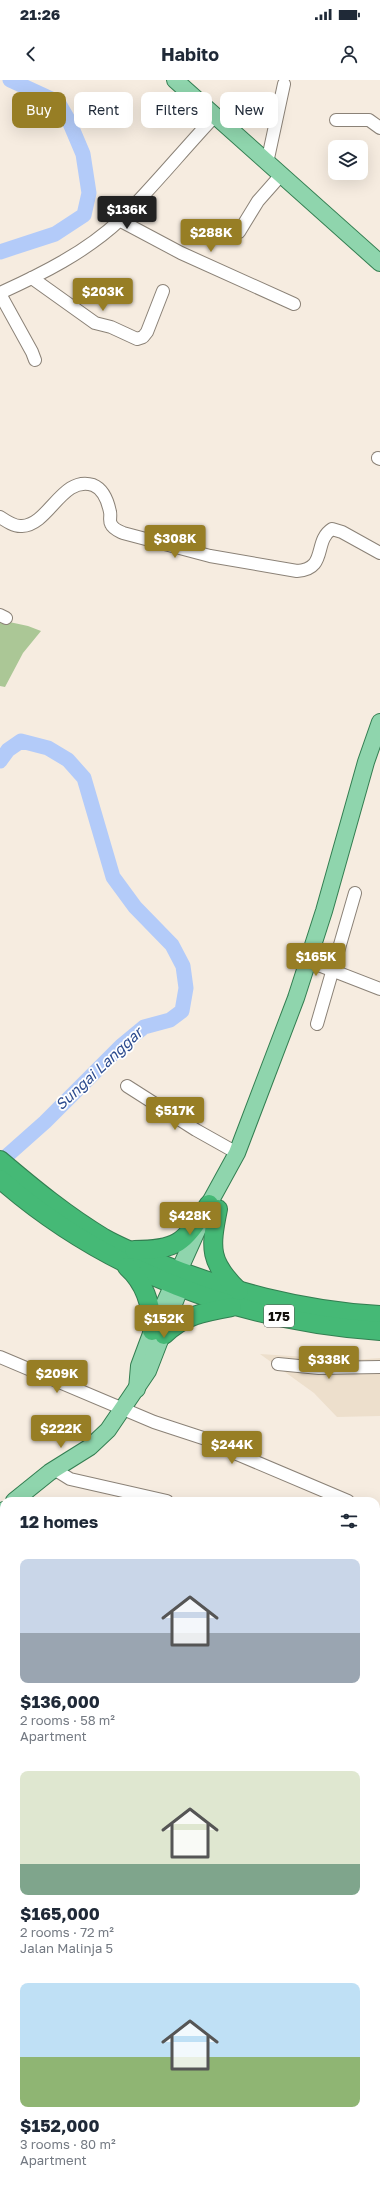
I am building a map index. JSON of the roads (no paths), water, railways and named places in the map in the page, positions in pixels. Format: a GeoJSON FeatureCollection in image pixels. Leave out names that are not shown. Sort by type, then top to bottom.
{"type":"FeatureCollection","features":[{"type":"Feature","properties":{"kind":"highway","name":"175"},"geometry":{"type":"LineString","coordinates":[[0,1160],[12,1183],[80,1222],[125,1256],[179,1279],[236,1299],[343,1327],[380,1331]]}},
{"type":"Feature","properties":{"kind":"highway"},"geometry":{"type":"LineString","coordinates":[[214,1207],[212,1238],[213,1254],[236,1299],[193,1315],[158,1333],[147,1296],[139,1278],[125,1256],[169,1247],[181,1242],[214,1207]]}},
{"type":"Feature","properties":{"kind":"highway","name":"175"},"geometry":{"type":"LineString","coordinates":[[236,1299],[380,1315]]}},
{"type":"Feature","properties":{"kind":"main road"},"geometry":{"type":"LineString","coordinates":[[175,80],[380,263]]}},
{"type":"Feature","properties":{"kind":"main road"},"geometry":{"type":"LineString","coordinates":[[19,1497],[54,1470],[90,1447],[108,1430],[148,1371],[158,1333],[179,1279],[214,1207],[228,1183],[230,1168],[264,1085],[324,911],[366,762],[380,722]]}},
{"type":"Feature","properties":{"kind":"street"},"geometry":{"type":"LineString","coordinates":[[267,163],[284,84]]}},
{"type":"Feature","properties":{"kind":"street"},"geometry":{"type":"LineString","coordinates":[[35,360],[0,294],[32,278],[93,241],[119,220],[215,116]]}},
{"type":"Feature","properties":{"kind":"street"},"geometry":{"type":"LineString","coordinates":[[336,120],[369,120],[380,128]]}},
{"type":"Feature","properties":{"kind":"street"},"geometry":{"type":"LineString","coordinates":[[238,232],[258,201],[282,175]]}},
{"type":"Feature","properties":{"kind":"street"},"geometry":{"type":"LineString","coordinates":[[119,220],[181,253],[294,304]]}},
{"type":"Feature","properties":{"kind":"street"},"geometry":{"type":"LineString","coordinates":[[32,278],[95,323],[111,327],[137,339],[143,337],[147,332],[163,291]]}},
{"type":"Feature","properties":{"kind":"street"},"geometry":{"type":"LineString","coordinates":[[0,517],[22,526],[32,524],[65,492],[81,484],[93,485],[107,500],[110,524],[114,528],[123,533],[210,556],[297,572],[307,571],[318,561],[325,536],[332,529],[342,532],[380,553]]}},
{"type":"Feature","properties":{"kind":"street"},"geometry":{"type":"LineString","coordinates":[[317,1024],[355,893]]}},
{"type":"Feature","properties":{"kind":"street"},"geometry":{"type":"LineString","coordinates":[[308,961],[380,989]]}},
{"type":"Feature","properties":{"kind":"street"},"geometry":{"type":"LineString","coordinates":[[127,1086],[196,1130],[237,1153]]}},
{"type":"Feature","properties":{"kind":"street"},"geometry":{"type":"LineString","coordinates":[[0,1357],[123,1409],[212,1441],[237,1454],[339,1497]]}},
{"type":"Feature","properties":{"kind":"street"},"geometry":{"type":"LineString","coordinates":[[278,1364],[318,1368],[380,1367]]}},
{"type":"Feature","properties":{"kind":"street"},"geometry":{"type":"LineString","coordinates":[[54,1470],[70,1479],[149,1497]]}},
{"type":"Feature","properties":{"kind":"waterway","name":"Sungai Langgar"},"geometry":{"type":"LineString","coordinates":[[0,252],[55,234],[84,215],[89,193],[83,154],[69,121],[58,102],[10,80]]}},
{"type":"Feature","properties":{"kind":"waterway","name":"Sungai Langgar"},"geometry":{"type":"LineString","coordinates":[[0,761],[8,750],[21,741],[48,748],[68,760],[84,778],[113,877],[135,907],[172,945],[183,966],[186,988],[182,1011],[170,1020],[144,1027],[121,1046],[45,1122],[0,1162]]}}]}
